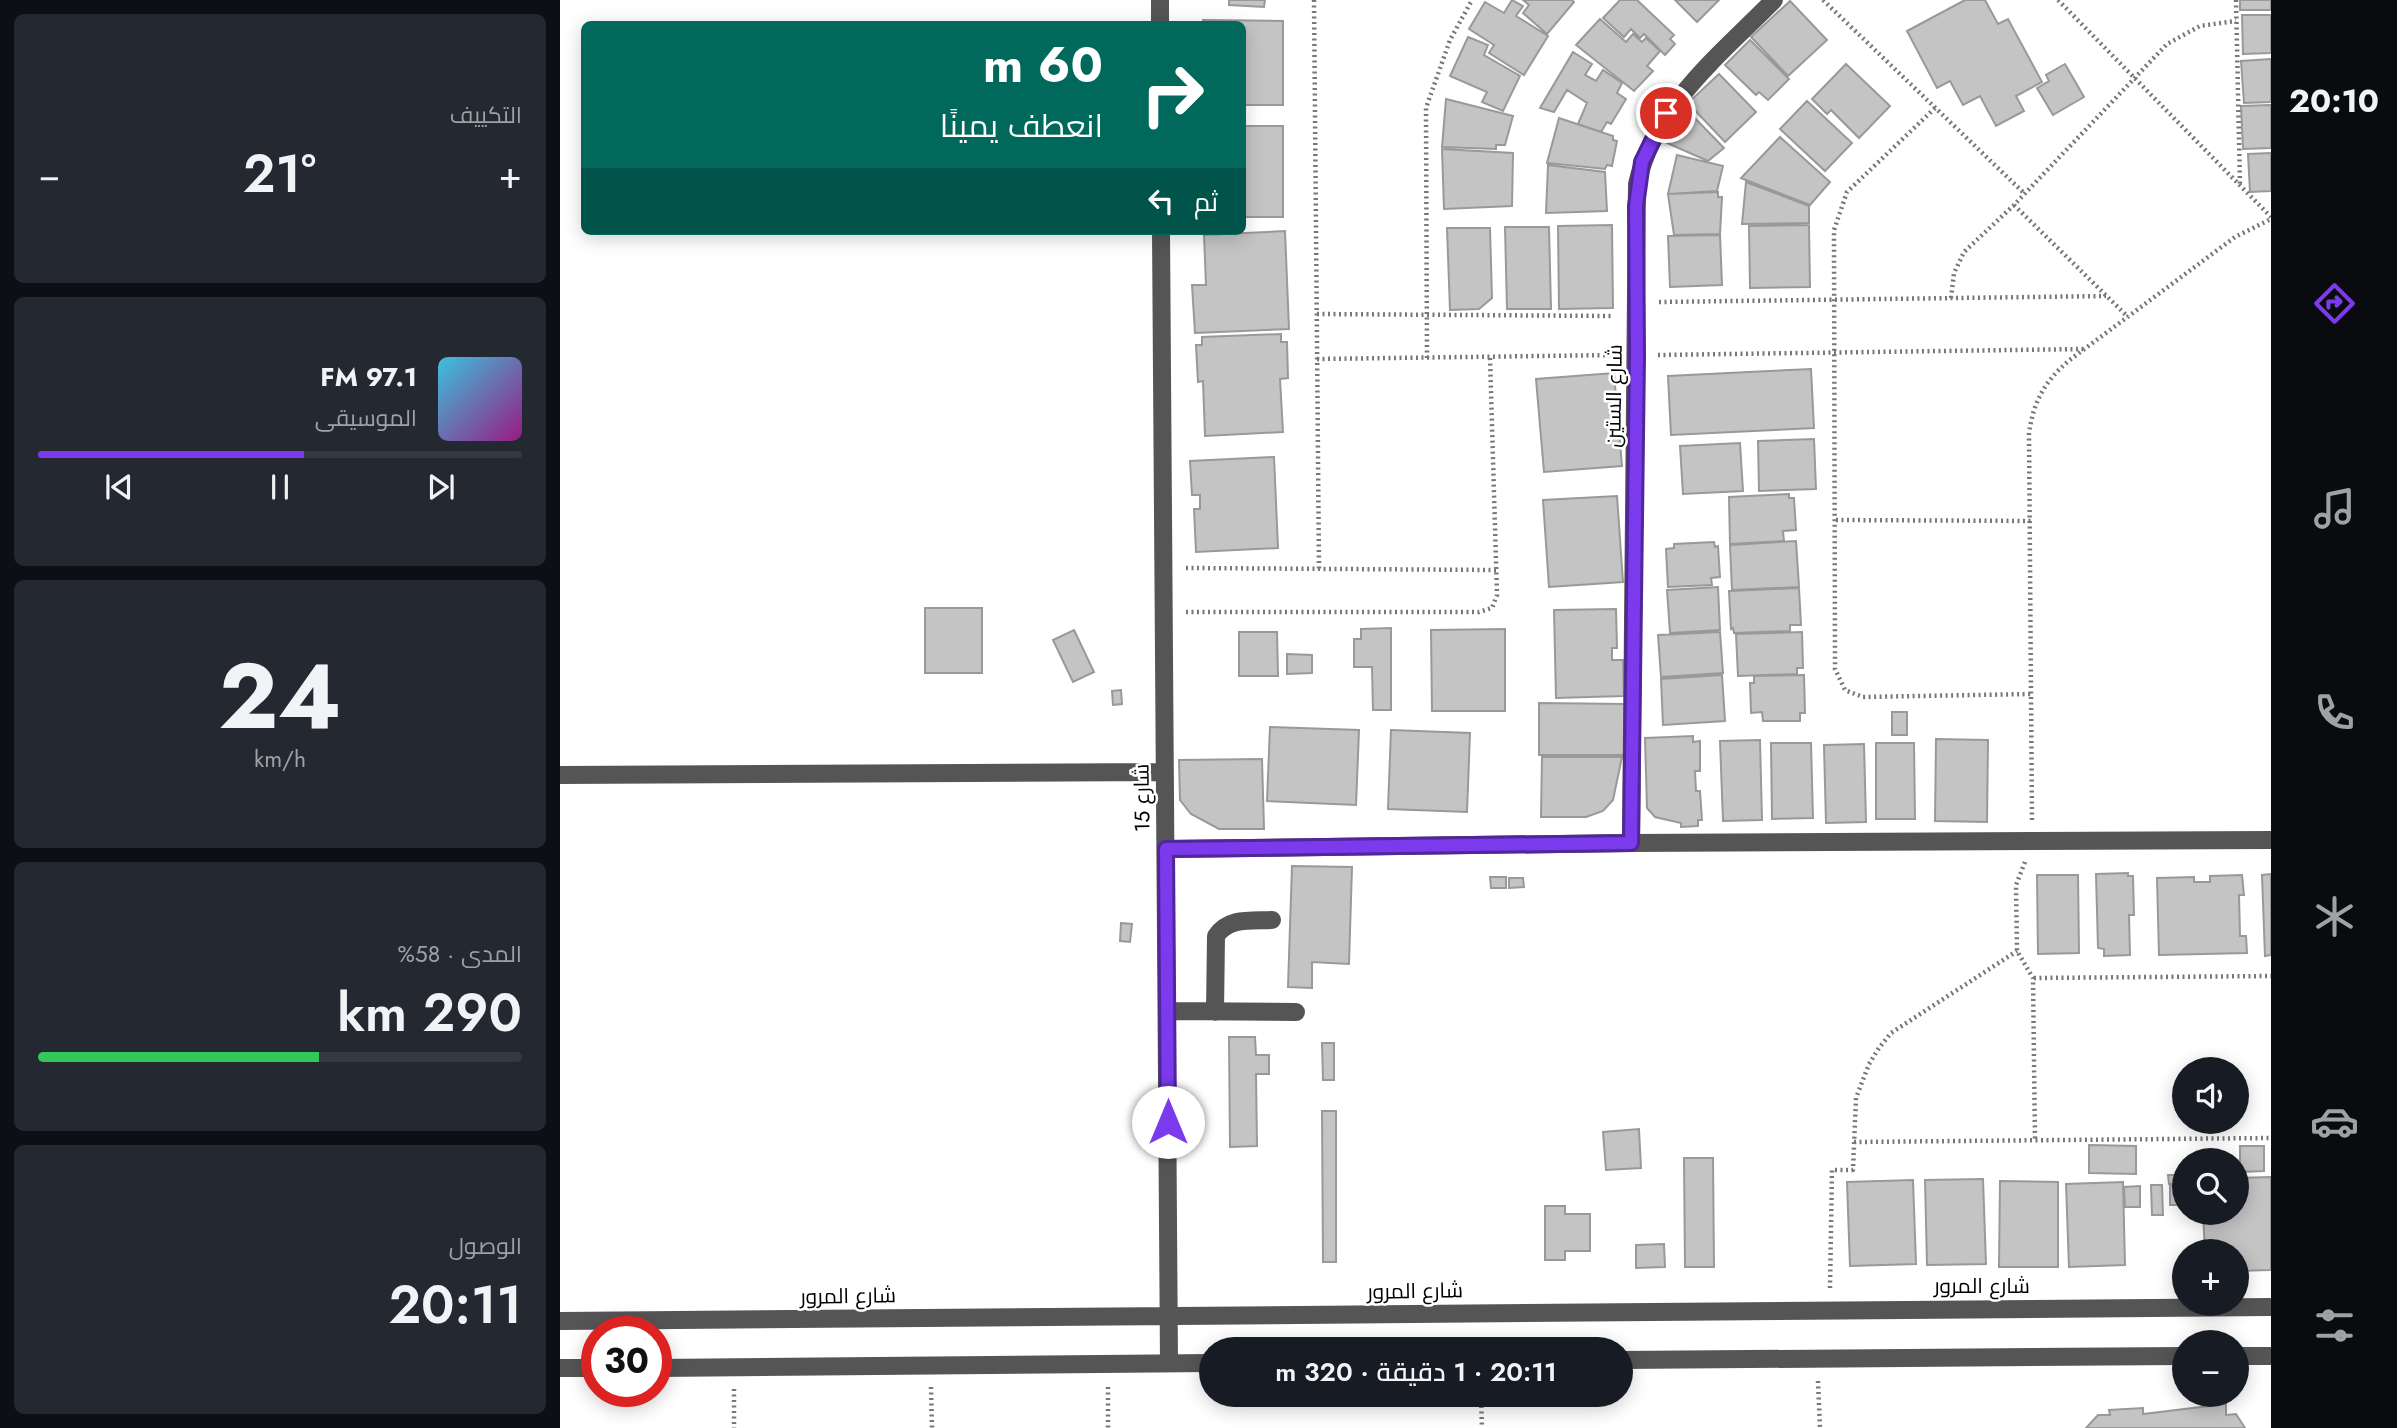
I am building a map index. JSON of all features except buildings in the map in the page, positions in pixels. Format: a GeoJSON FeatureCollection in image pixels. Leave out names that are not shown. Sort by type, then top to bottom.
{"type":"FeatureCollection","features":[{"type":"Feature","properties":{"kind":"street"},"geometry":{"type":"LineString","coordinates":[[1160,0],[1160,21]]}},
{"type":"Feature","properties":{"kind":"street","name":"شارع الستين"},"geometry":{"type":"LineString","coordinates":[[1631,843],[1637,355],[1636,195],[1642,162],[1652,136],[1684,92],[1774,0]]}},
{"type":"Feature","properties":{"kind":"street","name":"شارع 15"},"geometry":{"type":"LineString","coordinates":[[1161,235],[1170,1363]]}},
{"type":"Feature","properties":{"kind":"street"},"geometry":{"type":"LineString","coordinates":[[560,775],[1164,772]]}},
{"type":"Feature","properties":{"kind":"street"},"geometry":{"type":"LineString","coordinates":[[1166,849],[1631,843],[2271,840]]}},
{"type":"Feature","properties":{"kind":"street"},"geometry":{"type":"LineString","coordinates":[[1215,1012],[1216,936],[1222,927],[1231,922],[1272,920]]}},
{"type":"Feature","properties":{"kind":"street"},"geometry":{"type":"LineString","coordinates":[[1167,1011],[1296,1012]]}},
{"type":"Feature","properties":{"kind":"street","name":"شارع المرور"},"geometry":{"type":"LineString","coordinates":[[560,1321],[2271,1307]]}},
{"type":"Feature","properties":{"kind":"street"},"geometry":{"type":"LineString","coordinates":[[1633,1360],[2172,1356]]}},
{"type":"Feature","properties":{"kind":"street"},"geometry":{"type":"LineString","coordinates":[[2249,1356],[2271,1356]]}},
{"type":"Feature","properties":{"kind":"street"},"geometry":{"type":"LineString","coordinates":[[672,1368],[1199,1363]]}},
{"type":"Feature","properties":{"kind":"street"},"geometry":{"type":"LineString","coordinates":[[560,1368],[581,1368]]}},
{"type":"Feature","properties":{"kind":"path"},"geometry":{"type":"LineString","coordinates":[[1314,0],[1320,569]]}},
{"type":"Feature","properties":{"kind":"path"},"geometry":{"type":"LineString","coordinates":[[1427,358],[1426,108],[1450,40],[1472,0]]}},
{"type":"Feature","properties":{"kind":"path"},"geometry":{"type":"LineString","coordinates":[[1823,0],[2025,194]]}},
{"type":"Feature","properties":{"kind":"path"},"geometry":{"type":"LineString","coordinates":[[2035,1141],[2034,978],[2017,951],[2016,885],[2032,842],[2029,434],[2036,401],[2056,371],[2084,349],[2235,237],[2271,218],[2058,0]]}},
{"type":"Feature","properties":{"kind":"path"},"geometry":{"type":"LineString","coordinates":[[2236,0],[2240,186]]}},
{"type":"Feature","properties":{"kind":"path"},"geometry":{"type":"LineString","coordinates":[[1951,298],[1958,261],[2168,44],[2183,33],[2200,26],[2236,21]]}},
{"type":"Feature","properties":{"kind":"path"},"geometry":{"type":"LineString","coordinates":[[1935,108],[1847,192],[1837,218],[1832,243],[1836,352],[1835,669],[1845,690],[1863,697],[2031,694]]}},
{"type":"Feature","properties":{"kind":"path"},"geometry":{"type":"LineString","coordinates":[[2014,205],[2128,317]]}},
{"type":"Feature","properties":{"kind":"path"},"geometry":{"type":"LineString","coordinates":[[1317,314],[1427,316],[1834,300],[2106,296]]}},
{"type":"Feature","properties":{"kind":"path"},"geometry":{"type":"LineString","coordinates":[[1317,359],[2084,349]]}},
{"type":"Feature","properties":{"kind":"path"},"geometry":{"type":"LineString","coordinates":[[1163,612],[1486,612],[1496,602],[1490,357]]}},
{"type":"Feature","properties":{"kind":"path"},"geometry":{"type":"LineString","coordinates":[[1835,520],[2031,521]]}},
{"type":"Feature","properties":{"kind":"path"},"geometry":{"type":"LineString","coordinates":[[1163,568],[1496,570]]}},
{"type":"Feature","properties":{"kind":"path"},"geometry":{"type":"LineString","coordinates":[[1830,1310],[1832,1170],[1853,1170],[1853,1116],[1861,1082],[1869,1064],[1891,1033],[2017,951]]}},
{"type":"Feature","properties":{"kind":"path"},"geometry":{"type":"LineString","coordinates":[[2034,978],[2271,976]]}},
{"type":"Feature","properties":{"kind":"path"},"geometry":{"type":"LineString","coordinates":[[1853,1142],[2271,1138]]}},
{"type":"Feature","properties":{"kind":"path"},"geometry":{"type":"LineString","coordinates":[[1818,1359],[1820,1428]]}},
{"type":"Feature","properties":{"kind":"path"},"geometry":{"type":"LineString","coordinates":[[1108,1364],[1108,1428]]}},
{"type":"Feature","properties":{"kind":"path"},"geometry":{"type":"LineString","coordinates":[[931,1366],[932,1428]]}},
{"type":"Feature","properties":{"kind":"path"},"geometry":{"type":"LineString","coordinates":[[733,1367],[734,1428]]}},
{"type":"Feature","properties":{"kind":"path"},"geometry":{"type":"LineString","coordinates":[[1481,1407],[1482,1428]]}},
{"type":"Feature","properties":{"kind":"route"},"geometry":{"type":"LineString","coordinates":[[1168,1122],[1166,849],[1631,843],[1637,184],[1652,136],[1666,113]]}}]}
